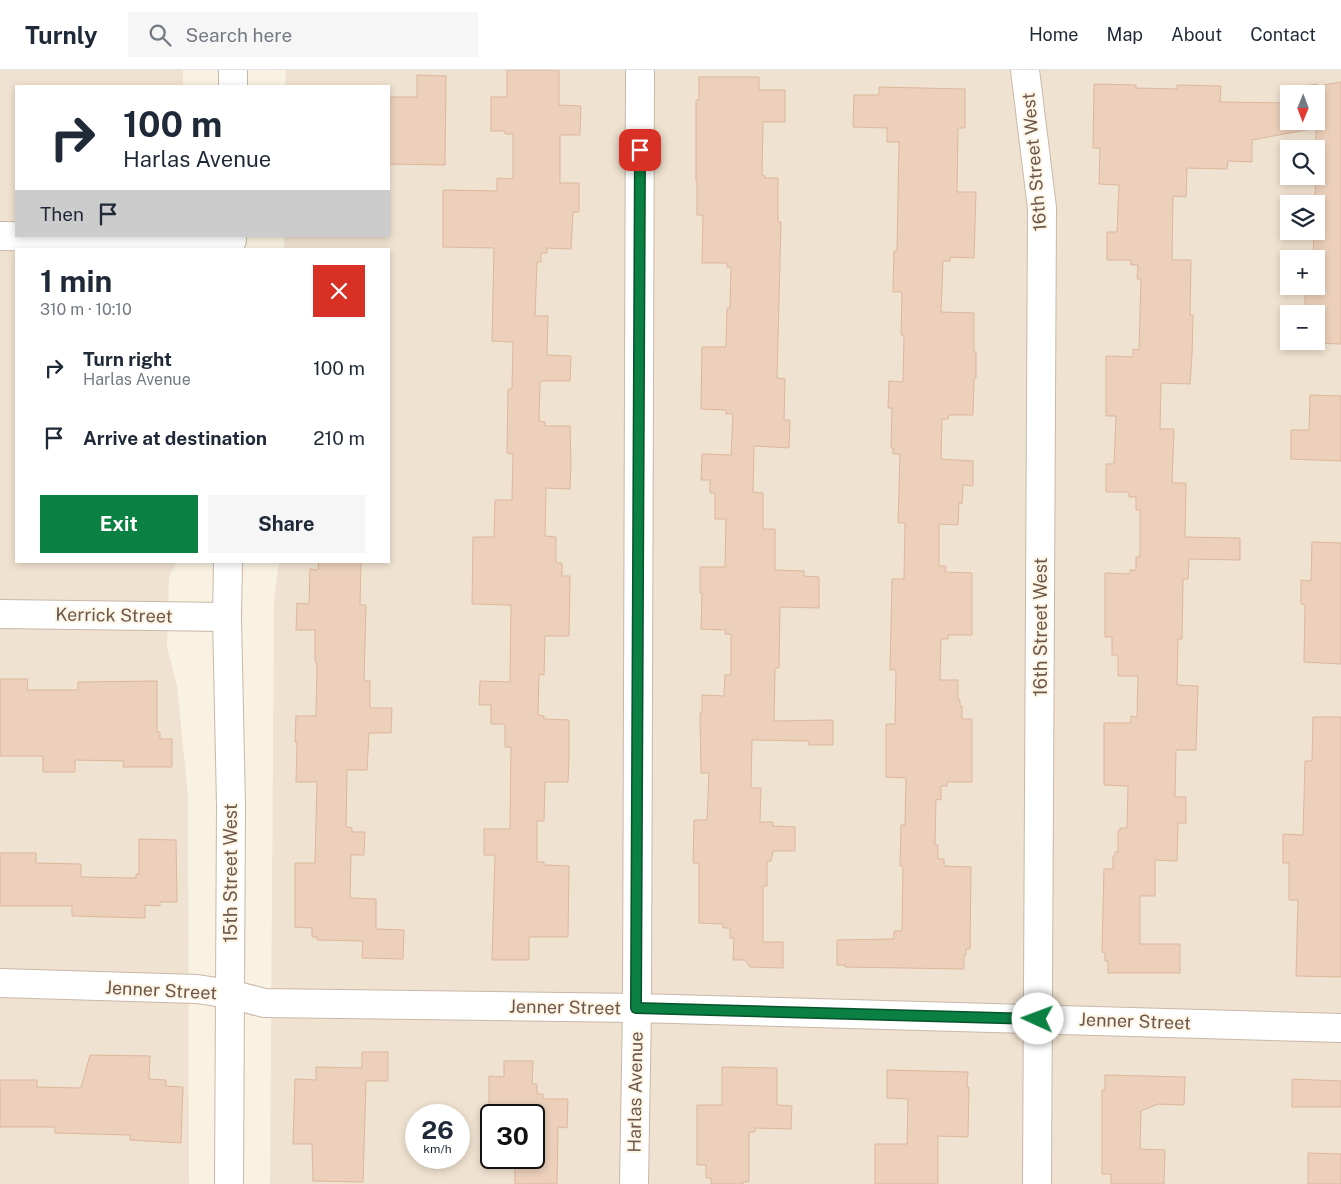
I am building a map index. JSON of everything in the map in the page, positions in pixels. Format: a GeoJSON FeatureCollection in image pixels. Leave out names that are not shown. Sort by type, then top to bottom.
{"type":"FeatureCollection","features":[{"type":"Feature","properties":{"kind":"street"},"geometry":{"type":"LineString","coordinates":[[233,70],[233,85]]}},
{"type":"Feature","properties":{"kind":"street","name":"Harlas Avenue"},"geometry":{"type":"LineString","coordinates":[[634,1184],[640,70]]}},
{"type":"Feature","properties":{"kind":"street","name":"16th Street West"},"geometry":{"type":"LineString","coordinates":[[1025,70],[1042,208],[1037,1184]]}},
{"type":"Feature","properties":{"kind":"street"},"geometry":{"type":"LineString","coordinates":[[0,236],[15,236]]}},
{"type":"Feature","properties":{"kind":"street"},"geometry":{"type":"LineString","coordinates":[[39,237],[232,242]]}},
{"type":"Feature","properties":{"kind":"street","name":"15th Street West"},"geometry":{"type":"LineString","coordinates":[[228,563],[227,617],[231,805],[229,1184]]}},
{"type":"Feature","properties":{"kind":"street","name":"Kerrick Street"},"geometry":{"type":"LineString","coordinates":[[0,614],[227,617]]}},
{"type":"Feature","properties":{"kind":"street","name":"Jenner Street"},"geometry":{"type":"LineString","coordinates":[[0,983],[197,989],[230,994],[264,1003],[636,1008],[1341,1028]]}},
{"type":"Feature","properties":{"kind":"shaded area"},"geometry":{"type":"Polygon","coordinates":[[[0,70],[183,70],[183,85],[15,85],[15,563],[176,563],[169,577],[167,648],[177,685],[188,797],[189,1184],[0,1184],[0,70]]]}},
{"type":"Feature","properties":{"kind":"shaded area"},"geometry":{"type":"Polygon","coordinates":[[[286,70],[1341,70],[1341,1184],[270,1184],[274,601],[279,563],[390,563],[390,248],[284,248],[284,237],[390,237],[390,85],[285,85],[286,70]]]}},
{"type":"Feature","properties":{"kind":"building"},"geometry":{"type":"Polygon","coordinates":[[[507,70],[559,70],[559,105],[581,106],[580,135],[560,135],[560,183],[579,183],[579,212],[573,212],[571,249],[547,248],[547,253],[541,253],[541,262],[537,262],[535,316],[548,316],[547,355],[571,356],[570,381],[540,381],[539,421],[545,422],[545,426],[570,426],[570,489],[546,488],[545,536],[556,537],[556,563],[562,563],[562,576],[570,576],[569,636],[545,636],[544,675],[539,674],[538,715],[544,716],[544,719],[569,720],[568,782],[545,782],[544,821],[537,821],[537,862],[544,862],[544,865],[569,866],[568,937],[529,937],[529,960],[492,960],[495,855],[484,855],[484,829],[510,829],[511,747],[505,747],[505,724],[491,724],[491,705],[479,705],[480,681],[510,682],[511,605],[472,604],[473,537],[494,537],[495,500],[512,500],[513,454],[507,453],[508,389],[512,389],[513,342],[492,341],[494,248],[443,247],[443,190],[497,191],[497,178],[513,179],[513,134],[505,134],[505,131],[491,131],[491,97],[507,97],[507,70]]]}},
{"type":"Feature","properties":{"kind":"building"},"geometry":{"type":"Polygon","coordinates":[[[417,75],[446,76],[445,165],[390,164],[390,97],[417,97],[417,75]]]}},
{"type":"Feature","properties":{"kind":"building"},"geometry":{"type":"Polygon","coordinates":[[[699,77],[759,77],[759,90],[785,90],[785,122],[763,122],[762,175],[765,178],[778,178],[778,222],[781,222],[777,378],[785,379],[784,420],[790,420],[789,448],[754,446],[753,492],[763,493],[763,529],[775,529],[775,570],[804,571],[804,576],[819,577],[819,608],[780,607],[779,668],[775,668],[774,721],[833,720],[833,745],[809,745],[809,741],[752,740],[751,788],[761,788],[760,822],[773,822],[773,826],[795,827],[795,851],[773,851],[771,861],[767,861],[767,886],[763,886],[763,942],[783,942],[783,968],[750,967],[745,960],[733,960],[734,938],[730,938],[730,928],[723,928],[723,924],[699,923],[699,863],[693,863],[694,820],[707,820],[709,773],[701,773],[700,713],[702,713],[702,695],[724,696],[725,675],[731,675],[731,634],[725,634],[726,630],[701,629],[702,593],[700,593],[700,567],[725,567],[726,519],[715,519],[715,493],[710,493],[710,480],[701,480],[702,454],[731,455],[733,414],[726,414],[726,410],[701,409],[702,347],[726,347],[727,308],[730,308],[731,267],[727,267],[727,263],[702,263],[703,215],[697,215],[696,181],[696,100],[699,100],[699,77]]]}},
{"type":"Feature","properties":{"kind":"building"},"geometry":{"type":"Polygon","coordinates":[[[1341,82],[1341,344],[1325,343],[1325,305],[1305,305],[1305,295],[1325,295],[1325,250],[1313,250],[1314,240],[1325,240],[1325,195],[1315,195],[1315,185],[1325,185],[1325,140],[1316,140],[1316,130],[1325,130],[1324,85],[1341,82]]]}},
{"type":"Feature","properties":{"kind":"building"},"geometry":{"type":"Polygon","coordinates":[[[1094,84],[1136,85],[1136,88],[1177,89],[1177,85],[1221,86],[1220,102],[1280,103],[1280,130],[1305,130],[1252,140],[1252,162],[1228,161],[1227,169],[1187,168],[1186,197],[1173,196],[1172,260],[1191,260],[1190,315],[1193,315],[1192,356],[1190,384],[1161,383],[1160,429],[1174,429],[1172,483],[1186,483],[1185,537],[1240,538],[1240,560],[1189,559],[1188,579],[1183,579],[1182,639],[1178,639],[1177,685],[1198,686],[1196,750],[1176,750],[1175,797],[1186,797],[1186,823],[1178,823],[1177,861],[1155,860],[1155,896],[1140,896],[1140,944],[1180,944],[1180,973],[1108,973],[1108,961],[1105,961],[1105,953],[1102,952],[1104,869],[1113,869],[1113,856],[1115,856],[1115,852],[1118,852],[1118,831],[1120,831],[1120,828],[1127,828],[1128,786],[1104,785],[1104,723],[1131,723],[1131,716],[1137,717],[1138,676],[1118,676],[1118,655],[1112,655],[1112,637],[1105,637],[1105,573],[1130,574],[1130,570],[1136,570],[1136,557],[1140,557],[1140,510],[1136,510],[1136,497],[1129,497],[1129,492],[1106,492],[1106,464],[1114,464],[1116,416],[1106,416],[1106,356],[1133,357],[1133,349],[1139,350],[1141,279],[1137,279],[1138,265],[1131,265],[1131,260],[1107,260],[1107,232],[1117,232],[1119,185],[1099,184],[1100,148],[1093,148],[1094,84]]]}},
{"type":"Feature","properties":{"kind":"building"},"geometry":{"type":"Polygon","coordinates":[[[879,87],[965,89],[965,128],[958,128],[957,192],[976,192],[974,258],[950,257],[950,261],[943,261],[941,312],[974,313],[974,352],[976,352],[973,415],[949,415],[948,419],[942,419],[941,459],[973,461],[973,486],[963,485],[962,504],[959,503],[958,525],[939,524],[939,566],[946,566],[945,572],[972,573],[972,635],[948,635],[948,639],[941,639],[940,680],[958,680],[958,700],[960,700],[960,706],[962,706],[962,719],[972,719],[972,782],[947,782],[947,786],[941,786],[941,800],[936,799],[935,845],[938,845],[938,859],[944,859],[944,866],[971,867],[970,949],[966,949],[966,955],[964,955],[964,969],[845,967],[845,965],[837,965],[837,940],[894,939],[894,931],[902,931],[903,866],[900,866],[901,825],[905,825],[906,778],[886,777],[886,724],[895,724],[896,670],[890,670],[892,579],[904,579],[905,523],[898,523],[900,454],[893,454],[893,448],[891,448],[892,408],[888,408],[889,381],[903,382],[904,335],[901,335],[902,292],[893,292],[894,251],[897,251],[899,142],[887,142],[887,128],[853,127],[854,95],[879,95],[879,87]]]}},
{"type":"Feature","properties":{"kind":"building"},"geometry":{"type":"Polygon","coordinates":[[[1310,395],[1341,396],[1341,461],[1291,459],[1291,430],[1309,430],[1310,395]]]}},
{"type":"Feature","properties":{"kind":"building"},"geometry":{"type":"Polygon","coordinates":[[[1312,542],[1341,543],[1341,664],[1304,662],[1305,605],[1301,604],[1301,580],[1311,581],[1312,542]]]}},
{"type":"Feature","properties":{"kind":"building"},"geometry":{"type":"Polygon","coordinates":[[[319,563],[361,563],[360,605],[366,605],[364,681],[370,681],[370,708],[392,708],[391,733],[369,733],[367,770],[347,770],[346,827],[352,828],[352,832],[365,832],[364,855],[351,855],[350,898],[376,899],[376,929],[404,930],[403,959],[362,958],[363,941],[317,940],[317,937],[312,937],[312,928],[295,927],[295,863],[315,863],[317,782],[296,782],[296,716],[316,716],[317,667],[315,661],[315,630],[296,630],[297,603],[309,604],[310,569],[318,570],[319,563]]]}},
{"type":"Feature","properties":{"kind":"building"},"geometry":{"type":"Polygon","coordinates":[[[0,679],[28,679],[27,690],[78,690],[78,682],[157,681],[157,732],[160,732],[160,739],[172,739],[172,767],[123,767],[124,761],[75,760],[75,772],[43,772],[43,756],[0,756],[0,679]]]}},
{"type":"Feature","properties":{"kind":"building"},"geometry":{"type":"Polygon","coordinates":[[[1313,717],[1341,717],[1341,977],[1296,976],[1298,900],[1289,900],[1289,863],[1283,863],[1283,834],[1303,835],[1305,761],[1312,761],[1313,717]]]}},
{"type":"Feature","properties":{"kind":"building"},"geometry":{"type":"Polygon","coordinates":[[[139,839],[176,840],[177,902],[160,902],[160,906],[145,905],[145,918],[72,916],[72,906],[0,906],[0,853],[36,853],[36,863],[81,864],[81,877],[136,878],[136,874],[139,874],[139,839]]]}},
{"type":"Feature","properties":{"kind":"building"},"geometry":{"type":"Polygon","coordinates":[[[362,1052],[388,1052],[388,1081],[366,1081],[363,1182],[313,1181],[312,1144],[293,1144],[295,1079],[316,1080],[316,1067],[362,1068],[362,1052]]]}},
{"type":"Feature","properties":{"kind":"building"},"geometry":{"type":"Polygon","coordinates":[[[90,1055],[150,1056],[149,1079],[166,1080],[166,1086],[183,1087],[181,1143],[130,1140],[130,1135],[55,1133],[55,1127],[0,1127],[0,1080],[37,1080],[37,1087],[81,1088],[90,1055]]]}},
{"type":"Feature","properties":{"kind":"building"},"geometry":{"type":"Polygon","coordinates":[[[504,1061],[533,1061],[532,1084],[537,1084],[537,1094],[543,1094],[543,1099],[568,1099],[567,1128],[558,1127],[557,1184],[515,1184],[515,1169],[545,1169],[545,1104],[489,1104],[489,1076],[504,1077],[504,1061]]]}},
{"type":"Feature","properties":{"kind":"building"},"geometry":{"type":"Polygon","coordinates":[[[722,1067],[777,1068],[777,1105],[792,1106],[791,1129],[755,1128],[755,1132],[749,1132],[749,1182],[743,1182],[743,1184],[711,1184],[711,1178],[706,1178],[706,1165],[697,1165],[697,1105],[722,1105],[722,1067]]]}},
{"type":"Feature","properties":{"kind":"building"},"geometry":{"type":"Polygon","coordinates":[[[887,1070],[968,1072],[968,1137],[938,1136],[938,1184],[875,1184],[875,1144],[907,1144],[908,1099],[887,1098],[887,1070]]]}},
{"type":"Feature","properties":{"kind":"building"},"geometry":{"type":"Polygon","coordinates":[[[1105,1075],[1185,1077],[1184,1105],[1158,1104],[1141,1111],[1140,1149],[1165,1150],[1164,1184],[1111,1184],[1111,1174],[1102,1174],[1102,1090],[1105,1090],[1105,1075]]]}},
{"type":"Feature","properties":{"kind":"building"},"geometry":{"type":"Polygon","coordinates":[[[1292,1079],[1341,1081],[1341,1107],[1292,1107],[1292,1079]]]}},
{"type":"Feature","properties":{"kind":"building"},"geometry":{"type":"Polygon","coordinates":[[[1308,1153],[1341,1154],[1341,1184],[1308,1184],[1308,1153]]]}},
{"type":"Feature","properties":{"kind":"route"},"geometry":{"type":"LineString","coordinates":[[640,150],[636,1008],[1038,1019]]}}]}
